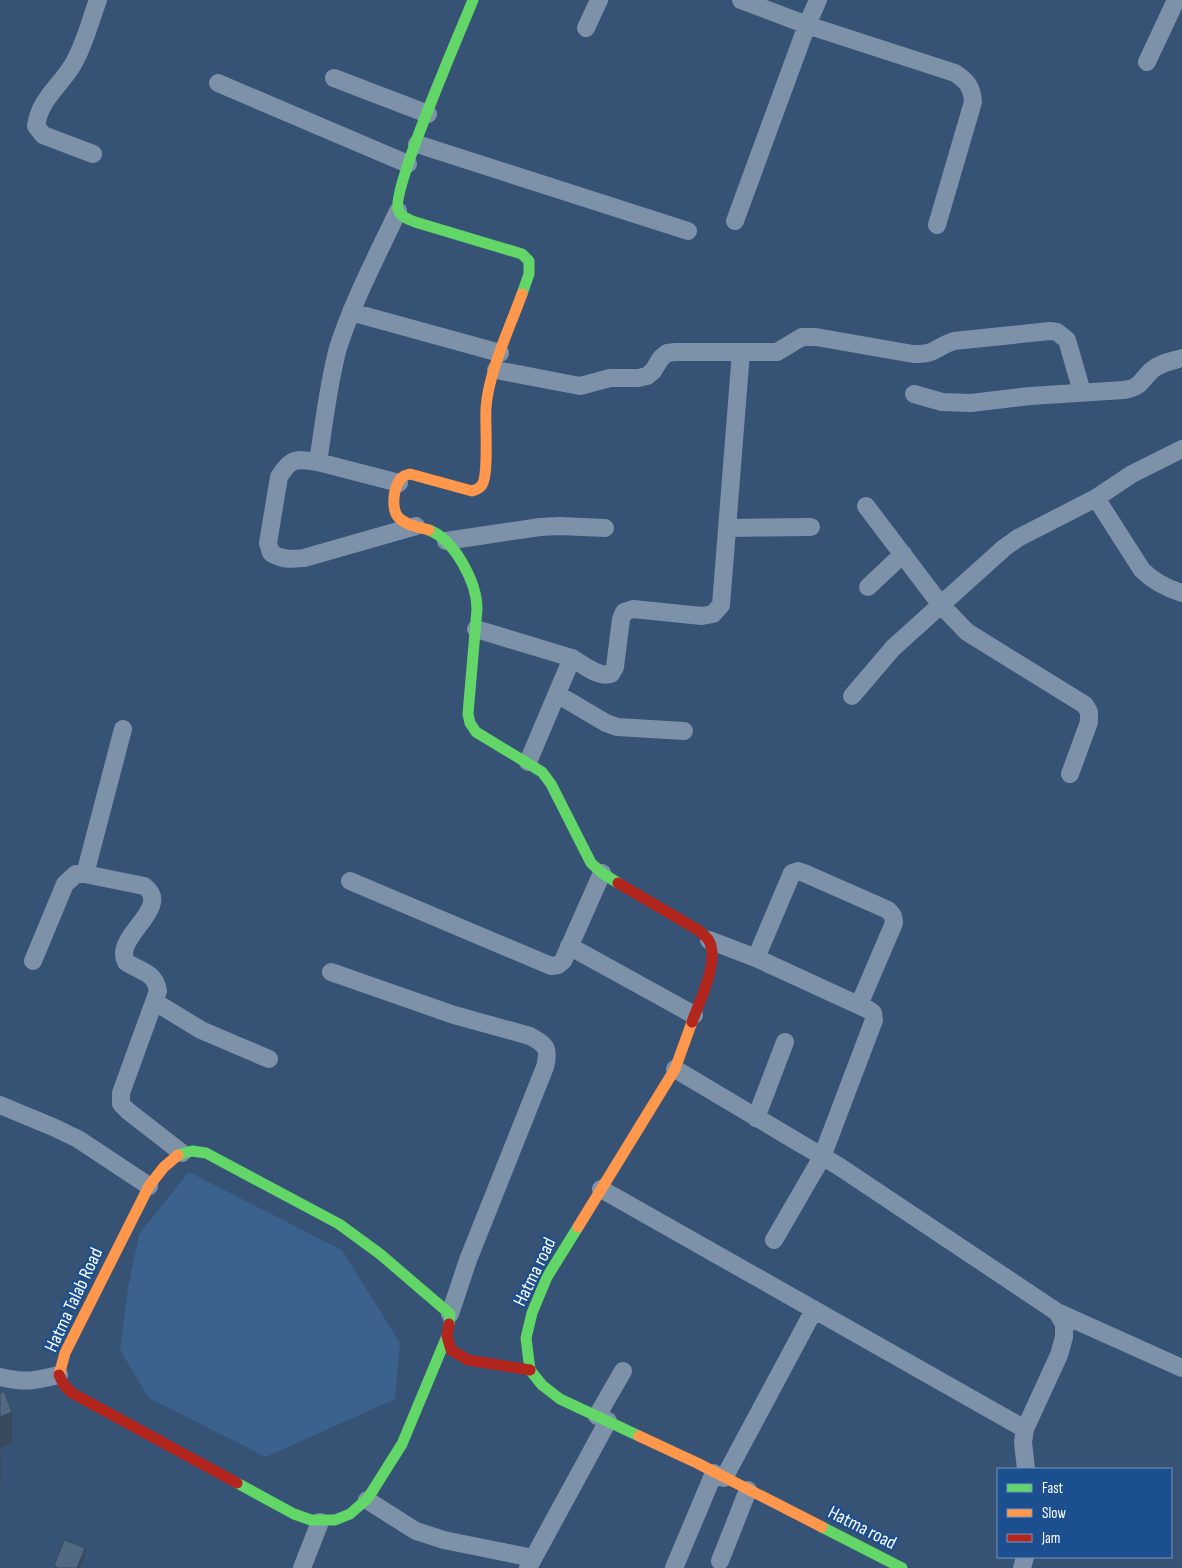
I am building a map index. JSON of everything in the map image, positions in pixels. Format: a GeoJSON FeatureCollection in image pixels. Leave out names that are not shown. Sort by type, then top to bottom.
{"type":"FeatureCollection","features":[{"type":"Feature","properties":{"kind":"street"},"geometry":{"type":"LineString","coordinates":[[92,154],[43,135],[36,126],[38,114],[43,103],[73,65],[98,0]]}},
{"type":"Feature","properties":{"kind":"street"},"geometry":{"type":"LineString","coordinates":[[318,462],[338,351],[351,312],[398,211],[397,203],[408,164],[473,0]]}},
{"type":"Feature","properties":{"kind":"street"},"geometry":{"type":"LineString","coordinates":[[586,28],[599,0]]}},
{"type":"Feature","properties":{"kind":"street"},"geometry":{"type":"LineString","coordinates":[[741,0],[807,25],[955,73],[966,81],[972,91],[973,102],[937,225]]}},
{"type":"Feature","properties":{"kind":"street"},"geometry":{"type":"LineString","coordinates":[[735,221],[807,25],[818,0]]}},
{"type":"Feature","properties":{"kind":"street"},"geometry":{"type":"LineString","coordinates":[[1147,62],[1176,0]]}},
{"type":"Feature","properties":{"kind":"street"},"geometry":{"type":"LineString","coordinates":[[334,78],[428,114]]}},
{"type":"Feature","properties":{"kind":"street"},"geometry":{"type":"LineString","coordinates":[[218,83],[408,164]]}},
{"type":"Feature","properties":{"kind":"street"},"geometry":{"type":"LineString","coordinates":[[417,144],[688,231]]}},
{"type":"Feature","properties":{"kind":"street"},"geometry":{"type":"LineString","coordinates":[[398,211],[404,218],[522,254],[529,261],[529,274],[498,361],[486,407],[485,472],[483,484],[478,489],[472,491],[410,474],[404,476],[399,483],[393,507],[396,516],[403,521],[435,533],[446,541],[459,559],[476,592],[476,629],[468,714],[470,723],[476,732],[484,738],[528,762],[542,772],[552,784],[584,852],[591,863],[602,873],[698,930],[711,946],[756,958],[859,1005],[873,1014],[874,1020],[822,1157],[774,1240]]}},
{"type":"Feature","properties":{"kind":"street"},"geometry":{"type":"LineString","coordinates":[[351,312],[580,386],[610,378],[638,378],[647,376],[653,372],[661,358],[667,353],[777,352],[802,337],[816,337],[925,355],[954,341],[1057,332],[1067,340],[1082,392]]}},
{"type":"Feature","properties":{"kind":"street"},"geometry":{"type":"LineString","coordinates":[[476,629],[572,658],[606,676],[611,674],[615,667],[621,619],[624,612],[633,609],[702,616],[713,614],[721,605],[741,352]]}},
{"type":"Feature","properties":{"kind":"street"},"geometry":{"type":"LineString","coordinates":[[914,394],[942,402],[971,404],[1030,396],[1135,388],[1153,369],[1161,365],[1181,361]]}},
{"type":"Feature","properties":{"kind":"street"},"geometry":{"type":"LineString","coordinates":[[852,696],[893,648],[1004,548],[1018,538],[1096,498],[1132,474],[1182,449]]}},
{"type":"Feature","properties":{"kind":"street"},"geometry":{"type":"LineString","coordinates":[[399,483],[318,462],[300,460],[289,463],[280,477],[268,543],[271,554],[288,560],[304,558],[416,526]]}},
{"type":"Feature","properties":{"kind":"street"},"geometry":{"type":"LineString","coordinates":[[1096,498],[1142,570],[1163,587],[1182,593]]}},
{"type":"Feature","properties":{"kind":"street"},"geometry":{"type":"LineString","coordinates":[[866,506],[941,605],[967,632],[1085,705],[1090,712],[1089,722],[1070,774]]}},
{"type":"Feature","properties":{"kind":"street"},"geometry":{"type":"LineString","coordinates":[[446,541],[540,527],[605,528]]}},
{"type":"Feature","properties":{"kind":"street"},"geometry":{"type":"LineString","coordinates":[[727,528],[811,527]]}},
{"type":"Feature","properties":{"kind":"street"},"geometry":{"type":"LineString","coordinates":[[868,586],[902,554]]}},
{"type":"Feature","properties":{"kind":"street"},"geometry":{"type":"LineString","coordinates":[[528,762],[572,658]]}},
{"type":"Feature","properties":{"kind":"street"},"geometry":{"type":"LineString","coordinates":[[557,694],[616,727],[684,731]]}},
{"type":"Feature","properties":{"kind":"street"},"geometry":{"type":"LineString","coordinates":[[85,874],[123,728]]}},
{"type":"Feature","properties":{"kind":"street"},"geometry":{"type":"LineString","coordinates":[[756,958],[792,873],[798,871],[804,873],[888,910],[893,916],[894,923],[859,1005]]}},
{"type":"Feature","properties":{"kind":"street"},"geometry":{"type":"LineString","coordinates":[[350,881],[551,966],[558,965],[563,961],[602,873]]}},
{"type":"Feature","properties":{"kind":"street"},"geometry":{"type":"LineString","coordinates":[[33,961],[65,884],[76,874],[85,874],[144,886],[150,891],[153,899],[151,908],[127,942],[124,954],[126,962],[151,975],[156,981],[158,992],[121,1093],[121,1104],[182,1153],[199,1151],[215,1157],[339,1224],[380,1254],[450,1314],[468,1260],[545,1067],[548,1055],[547,1048],[540,1041],[530,1036],[454,1015],[331,972]]}},
{"type":"Feature","properties":{"kind":"street"},"geometry":{"type":"LineString","coordinates":[[569,946],[694,1015]]}},
{"type":"Feature","properties":{"kind":"street","name":"Hatma road"},"geometry":{"type":"LineString","coordinates":[[711,946],[710,971],[674,1069],[547,1278],[532,1312],[526,1338],[530,1370],[542,1385],[560,1399],[697,1463],[719,1476],[902,1568]]}},
{"type":"Feature","properties":{"kind":"street"},"geometry":{"type":"LineString","coordinates":[[155,1002],[201,1030],[269,1059]]}},
{"type":"Feature","properties":{"kind":"street"},"geometry":{"type":"LineString","coordinates":[[756,1118],[785,1042]]}},
{"type":"Feature","properties":{"kind":"street"},"geometry":{"type":"LineString","coordinates":[[674,1069],[840,1166],[1057,1312],[1182,1368]]}},
{"type":"Feature","properties":{"kind":"street"},"geometry":{"type":"LineString","coordinates":[[0,1105],[78,1139],[149,1186]]}},
{"type":"Feature","properties":{"kind":"street","name":"Hatma Talab Road"},"geometry":{"type":"LineString","coordinates":[[182,1153],[165,1166],[149,1186],[64,1354],[59,1375],[64,1385],[72,1394],[294,1514],[310,1521],[330,1521],[341,1518],[358,1509],[367,1500],[408,1433],[447,1336],[450,1314]]}},
{"type":"Feature","properties":{"kind":"street"},"geometry":{"type":"LineString","coordinates":[[601,1189],[1025,1429]]}},
{"type":"Feature","properties":{"kind":"street"},"geometry":{"type":"LineString","coordinates":[[674,1568],[719,1476],[814,1310]]}},
{"type":"Feature","properties":{"kind":"street"},"geometry":{"type":"LineString","coordinates":[[1026,1468],[1023,1442],[1025,1429],[1058,1355],[1064,1337],[1064,1324],[1057,1312]]}},
{"type":"Feature","properties":{"kind":"street"},"geometry":{"type":"LineString","coordinates":[[447,1336],[451,1350],[468,1360],[530,1370]]}},
{"type":"Feature","properties":{"kind":"street"},"geometry":{"type":"LineString","coordinates":[[367,1500],[416,1531],[530,1563],[602,1419],[623,1371]]}},
{"type":"Feature","properties":{"kind":"street"},"geometry":{"type":"LineString","coordinates":[[0,1378],[32,1382],[59,1375]]}},
{"type":"Feature","properties":{"kind":"street"},"geometry":{"type":"LineString","coordinates":[[720,1561],[748,1490]]}},
{"type":"Feature","properties":{"kind":"street"},"geometry":{"type":"LineString","coordinates":[[302,1568],[320,1522]]}},
{"type":"Feature","properties":{"kind":"water"},"geometry":{"type":"Polygon","coordinates":[[[189,1172],[342,1250],[400,1343],[395,1399],[266,1457],[149,1398],[120,1350],[128,1288],[139,1234],[189,1172]]]}},
{"type":"Feature","properties":{"kind":"building"},"geometry":{"type":"Polygon","coordinates":[[[4,1391],[12,1412],[0,1417],[0,1393],[4,1391]]]}},
{"type":"Feature","properties":{"kind":"building"},"geometry":{"type":"Polygon","coordinates":[[[64,1540],[85,1548],[77,1568],[59,1568],[54,1566],[64,1540]]]}},
{"type":"Feature","properties":{"kind":"traffic: fast"},"geometry":{"type":"LineString","coordinates":[[473,0],[416,142],[399,195],[398,209],[402,216],[415,222],[522,254],[529,261],[529,274],[522,294]]}},
{"type":"Feature","properties":{"kind":"traffic: fast"},"geometry":{"type":"LineString","coordinates":[[429,530],[439,535],[456,553],[469,575],[476,599],[477,609],[468,714],[470,723],[476,732],[542,772],[551,784],[591,863],[618,883]]}},
{"type":"Feature","properties":{"kind":"traffic: fast"},"geometry":{"type":"LineString","coordinates":[[178,1155],[192,1151],[206,1153],[339,1224],[380,1254],[450,1314],[449,1324]]}},
{"type":"Feature","properties":{"kind":"traffic: fast"},"geometry":{"type":"LineString","coordinates":[[578,1227],[547,1277],[532,1313],[526,1338],[530,1370],[542,1385],[560,1399],[639,1436]]}},
{"type":"Feature","properties":{"kind":"traffic: fast"},"geometry":{"type":"LineString","coordinates":[[237,1483],[294,1514],[311,1520],[335,1520],[350,1514],[368,1498],[402,1444],[447,1336]]}},
{"type":"Feature","properties":{"kind":"traffic: fast"},"geometry":{"type":"LineString","coordinates":[[822,1527],[902,1568]]}},
{"type":"Feature","properties":{"kind":"traffic: slow"},"geometry":{"type":"LineString","coordinates":[[429,530],[413,526],[399,518],[394,505],[396,489],[402,478],[410,474],[472,491],[482,485],[485,471],[486,408],[491,380],[522,294]]}},
{"type":"Feature","properties":{"kind":"traffic: slow"},"geometry":{"type":"LineString","coordinates":[[578,1227],[675,1069],[692,1022]]}},
{"type":"Feature","properties":{"kind":"traffic: slow"},"geometry":{"type":"LineString","coordinates":[[59,1375],[65,1353],[149,1186],[164,1167],[178,1155]]}},
{"type":"Feature","properties":{"kind":"traffic: slow"},"geometry":{"type":"LineString","coordinates":[[639,1436],[697,1463],[822,1527]]}},
{"type":"Feature","properties":{"kind":"traffic: jam"},"geometry":{"type":"LineString","coordinates":[[618,883],[698,930],[709,941],[712,949],[710,970],[692,1022]]}},
{"type":"Feature","properties":{"kind":"traffic: jam"},"geometry":{"type":"LineString","coordinates":[[449,1324],[447,1336],[451,1350],[468,1360],[530,1370]]}},
{"type":"Feature","properties":{"kind":"traffic: jam"},"geometry":{"type":"LineString","coordinates":[[59,1375],[64,1385],[72,1393],[237,1483]]}}]}
